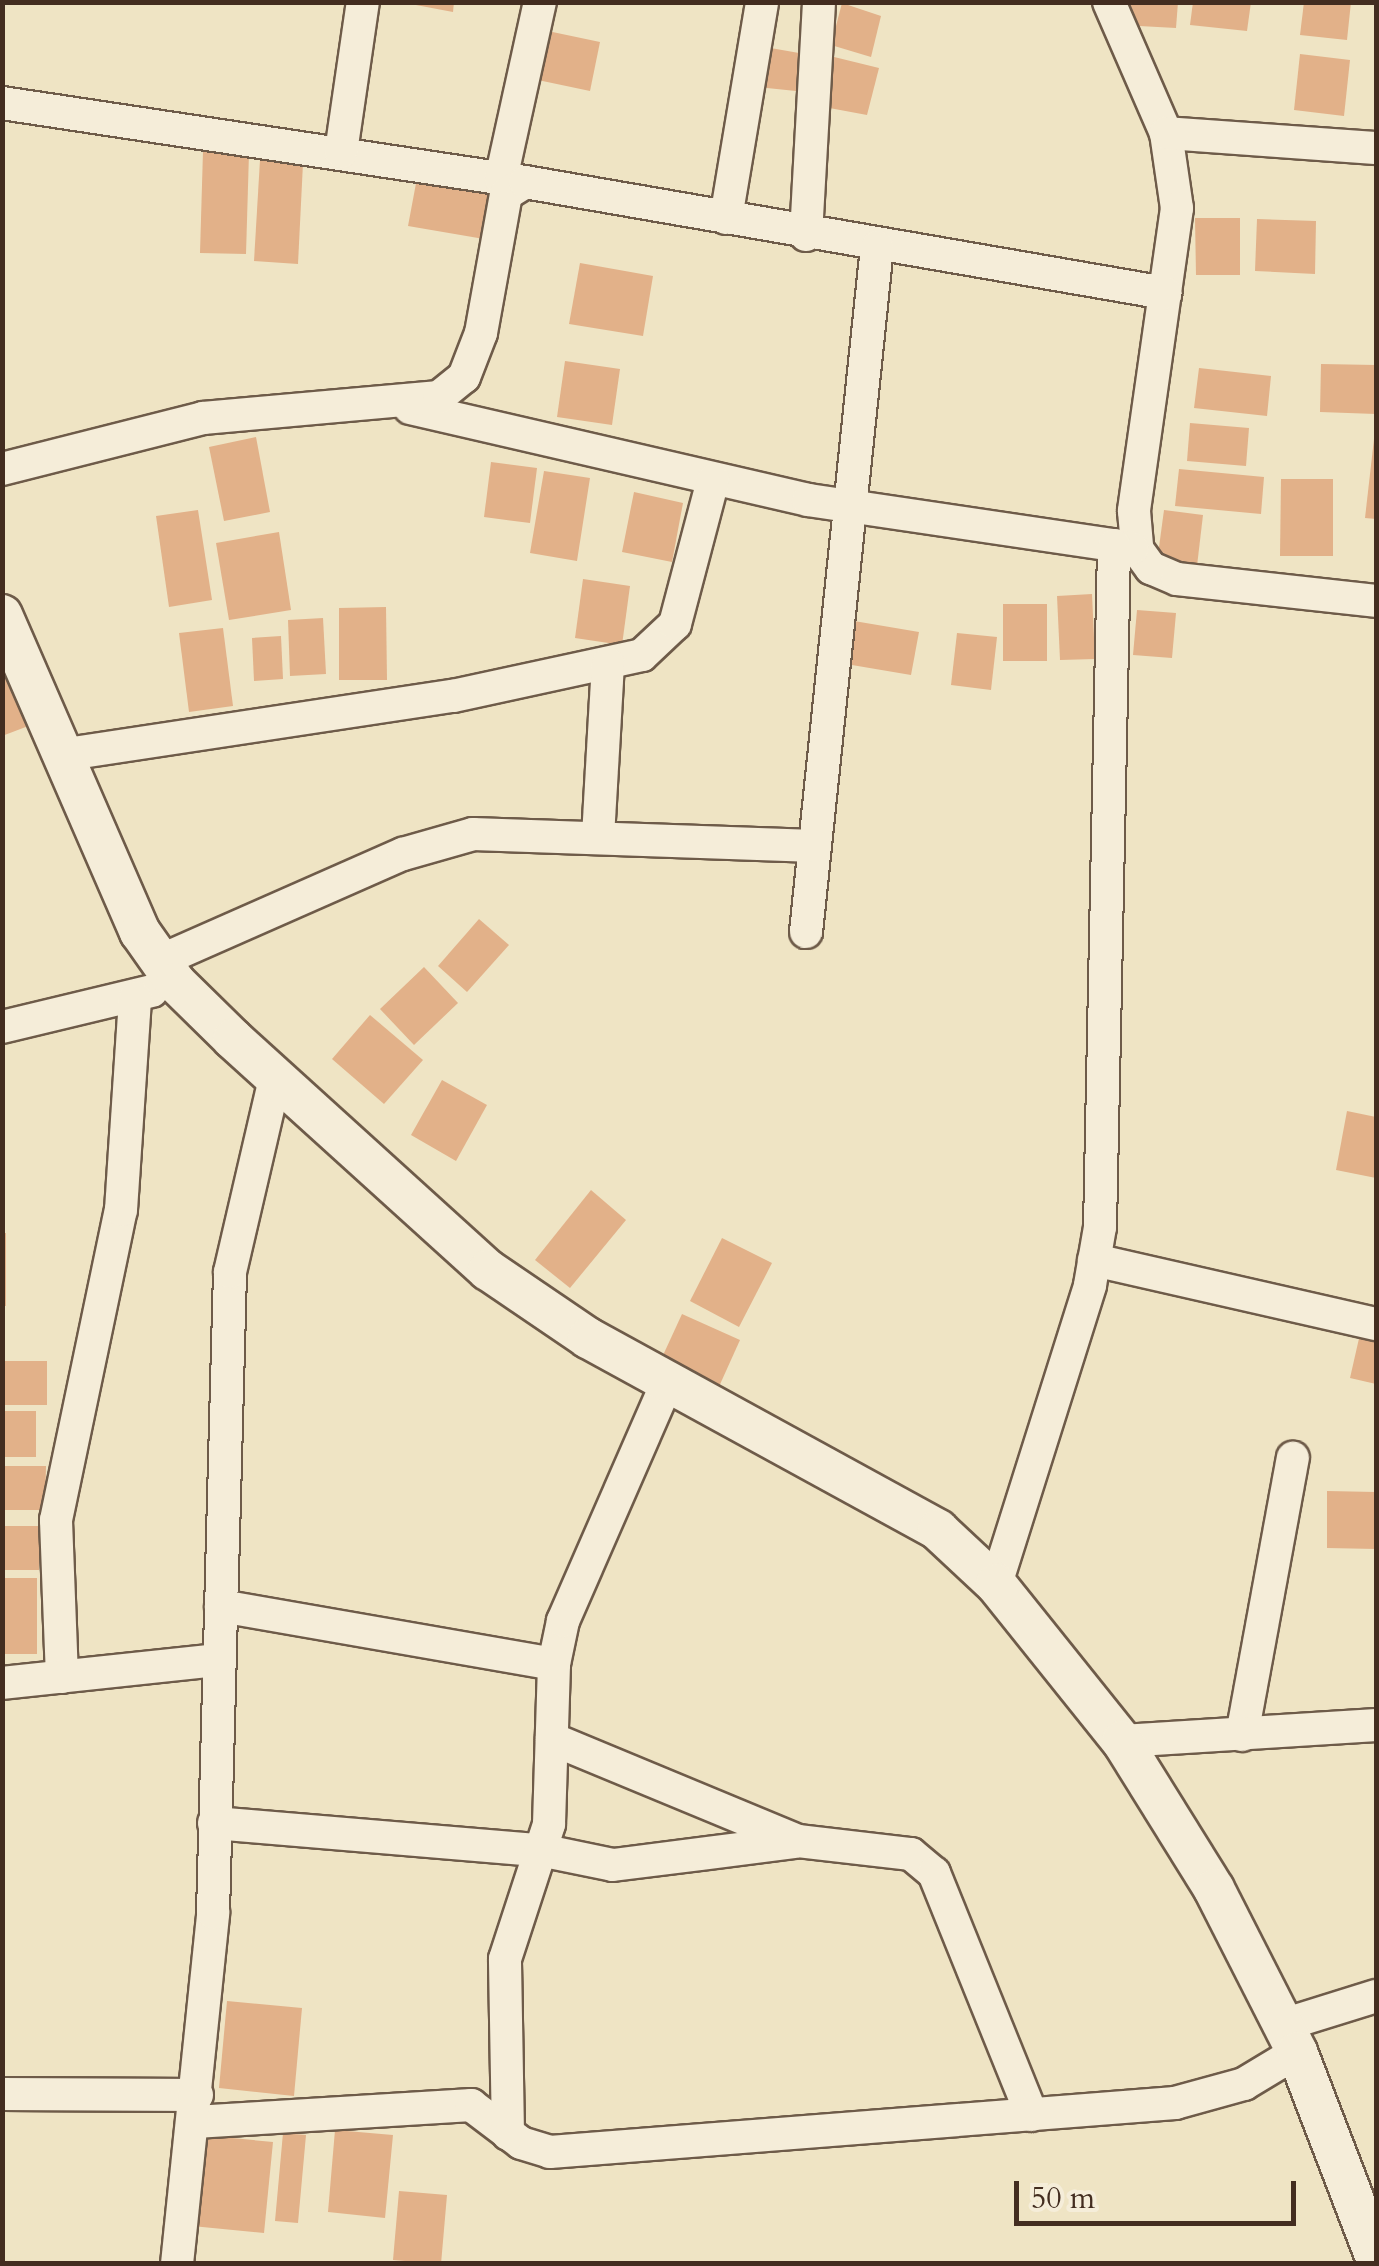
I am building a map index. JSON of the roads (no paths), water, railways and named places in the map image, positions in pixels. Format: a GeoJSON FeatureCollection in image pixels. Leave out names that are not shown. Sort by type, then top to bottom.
{"type":"FeatureCollection","features":[{"type":"Feature","properties":{"kind":"street"},"geometry":{"type":"LineString","coordinates":[[341,152],[363,2]]}},
{"type":"Feature","properties":{"kind":"street"},"geometry":{"type":"LineString","coordinates":[[2,469],[203,418],[402,406],[439,397],[464,377],[481,333],[506,194],[513,180],[540,2]]}},
{"type":"Feature","properties":{"kind":"street"},"geometry":{"type":"LineString","coordinates":[[726,218],[762,2]]}},
{"type":"Feature","properties":{"kind":"street"},"geometry":{"type":"LineString","coordinates":[[806,235],[818,2]]}},
{"type":"Feature","properties":{"kind":"street"},"geometry":{"type":"LineString","coordinates":[[996,1584],[1094,1260],[1105,1171],[1125,547],[1134,511],[1177,208],[1166,133],[1109,2]]}},
{"type":"Feature","properties":{"kind":"street"},"geometry":{"type":"LineString","coordinates":[[2,103],[513,180],[877,248],[1165,293]]}},
{"type":"Feature","properties":{"kind":"street"},"geometry":{"type":"LineString","coordinates":[[1166,133],[1376,148]]}},
{"type":"Feature","properties":{"kind":"street"},"geometry":{"type":"LineString","coordinates":[[806,932],[877,248]]}},
{"type":"Feature","properties":{"kind":"street"},"geometry":{"type":"LineString","coordinates":[[402,406],[713,480],[851,506],[1125,547],[1152,568],[1177,579],[1376,601]]}},
{"type":"Feature","properties":{"kind":"street"},"geometry":{"type":"LineString","coordinates":[[61,755],[453,696],[642,655],[675,624],[713,480]]}},
{"type":"Feature","properties":{"kind":"street"},"geometry":{"type":"LineString","coordinates":[[2,614],[61,755],[168,972],[276,1078],[488,1270],[667,1383],[938,1530],[996,1584],[1122,1741],[1214,1890],[1290,2038],[1376,2258]]}},
{"type":"Feature","properties":{"kind":"street"},"geometry":{"type":"LineString","coordinates":[[598,838],[608,662]]}},
{"type":"Feature","properties":{"kind":"street"},"geometry":{"type":"LineString","coordinates":[[2,1027],[136,997],[168,972],[438,841],[598,838],[815,846]]}},
{"type":"Feature","properties":{"kind":"street"},"geometry":{"type":"LineString","coordinates":[[62,1677],[56,1520],[121,1210],[136,997]]}},
{"type":"Feature","properties":{"kind":"street"},"geometry":{"type":"LineString","coordinates":[[177,2264],[196,2108],[214,1823],[230,1272],[276,1078]]}},
{"type":"Feature","properties":{"kind":"street"},"geometry":{"type":"LineString","coordinates":[[1094,1260],[1376,1324]]}},
{"type":"Feature","properties":{"kind":"street"},"geometry":{"type":"LineString","coordinates":[[508,2134],[505,1959],[544,1851],[554,1664],[579,1579],[667,1383]]}},
{"type":"Feature","properties":{"kind":"street"},"geometry":{"type":"LineString","coordinates":[[1242,1735],[1293,1458]]}},
{"type":"Feature","properties":{"kind":"street"},"geometry":{"type":"LineString","coordinates":[[221,1606],[554,1664]]}},
{"type":"Feature","properties":{"kind":"street"},"geometry":{"type":"LineString","coordinates":[[2,1683],[217,1660]]}},
{"type":"Feature","properties":{"kind":"street"},"geometry":{"type":"LineString","coordinates":[[1122,1741],[1376,1725]]}},
{"type":"Feature","properties":{"kind":"street"},"geometry":{"type":"LineString","coordinates":[[552,1739],[798,1842]]}},
{"type":"Feature","properties":{"kind":"street"},"geometry":{"type":"LineString","coordinates":[[214,1823],[544,1851],[613,1865],[798,1842],[884,1847],[934,1873],[1032,2115]]}},
{"type":"Feature","properties":{"kind":"street"},"geometry":{"type":"LineString","coordinates":[[2,2094],[196,2108],[471,2105],[508,2134],[550,2152],[1032,2115],[1215,2094],[1290,2038],[1376,1996]]}}]}
